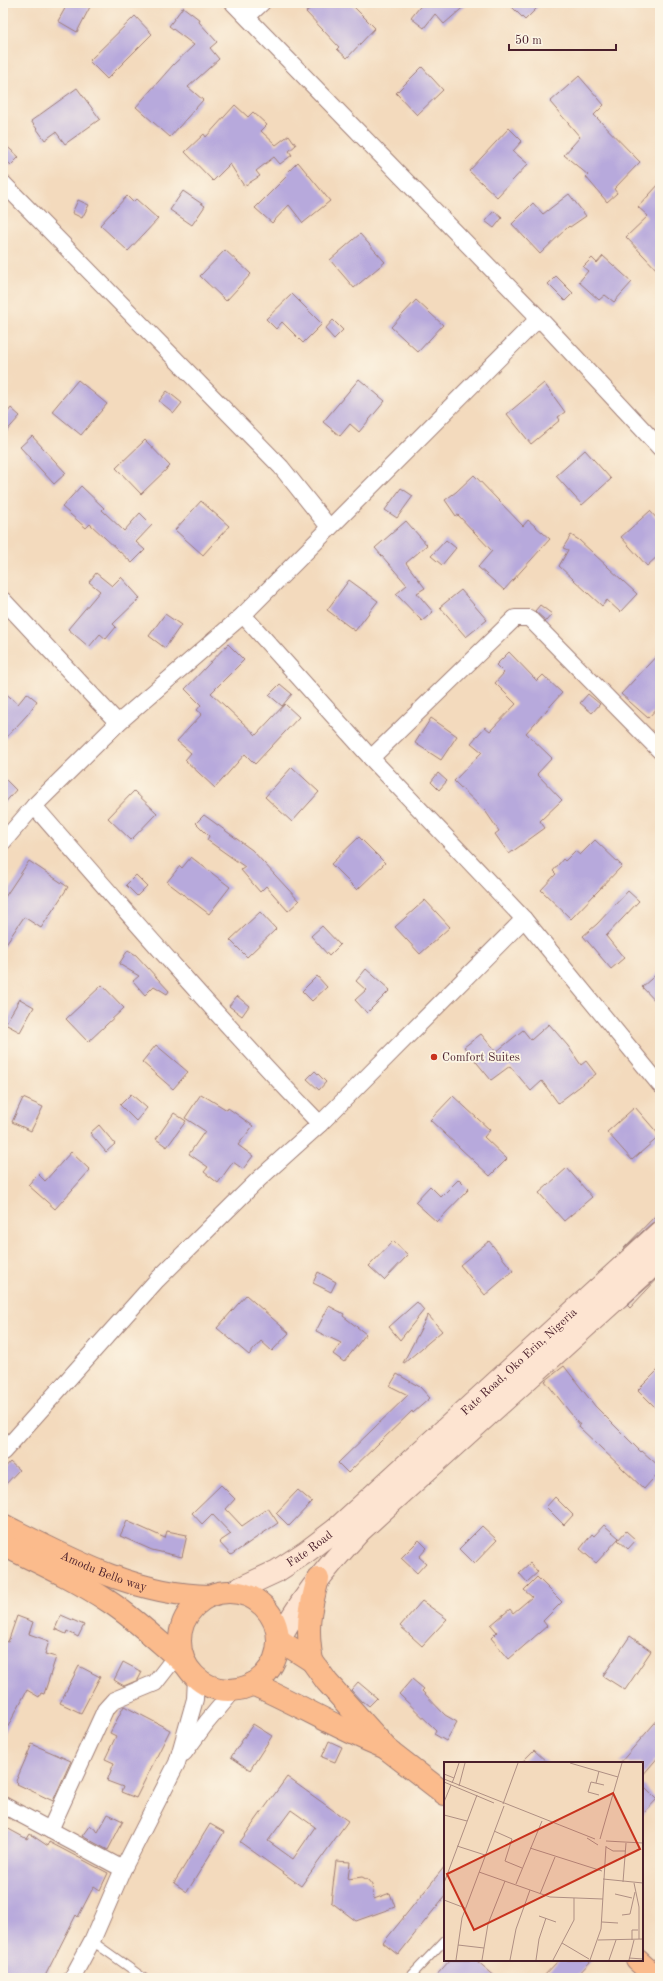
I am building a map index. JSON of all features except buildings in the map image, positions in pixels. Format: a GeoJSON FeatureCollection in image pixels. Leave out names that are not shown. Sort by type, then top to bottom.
{"type":"FeatureCollection","features":[{"type":"Feature","properties":{"kind":"main road","name":"Amodu Bello way"},"geometry":{"type":"LineString","coordinates":[[3,1525],[92,1568],[128,1582],[163,1592],[210,1596]]}},
{"type":"Feature","properties":{"kind":"main road","name":"Amodu Bello way"},"geometry":{"type":"LineString","coordinates":[[3,1545],[80,1584],[110,1603],[135,1621],[186,1666]]}},
{"type":"Feature","properties":{"kind":"main road"},"geometry":{"type":"LineString","coordinates":[[312,1661],[308,1638],[308,1622],[318,1579]]}},
{"type":"Feature","properties":{"kind":"main road"},"geometry":{"type":"LineString","coordinates":[[243,1687],[268,1671],[276,1654],[279,1640],[278,1632],[270,1614],[260,1602],[247,1595],[232,1592],[210,1596],[199,1603],[189,1613],[183,1625],[180,1638],[186,1666],[207,1685],[220,1689],[243,1687],[269,1691],[356,1736],[387,1748]]}},
{"type":"Feature","properties":{"kind":"main road"},"geometry":{"type":"LineString","coordinates":[[279,1640],[312,1661],[327,1682],[387,1748],[444,1793]]}},
{"type":"Feature","properties":{"kind":"main road"},"geometry":{"type":"LineString","coordinates":[[638,1961],[657,1978]]}},
{"type":"Feature","properties":{"kind":"street"},"geometry":{"type":"LineString","coordinates":[[233,3],[248,16],[539,318],[660,448]]}},
{"type":"Feature","properties":{"kind":"street"},"geometry":{"type":"LineString","coordinates":[[248,16],[262,3]]}},
{"type":"Feature","properties":{"kind":"street"},"geometry":{"type":"LineString","coordinates":[[3,182],[281,467],[329,527]]}},
{"type":"Feature","properties":{"kind":"street"},"geometry":{"type":"LineString","coordinates":[[3,842],[34,806],[118,723],[243,615],[329,527],[539,318]]}},
{"type":"Feature","properties":{"kind":"street"},"geometry":{"type":"LineString","coordinates":[[3,600],[118,723]]}},
{"type":"Feature","properties":{"kind":"street"},"geometry":{"type":"LineString","coordinates":[[243,615],[371,758],[524,919],[660,1085]]}},
{"type":"Feature","properties":{"kind":"street"},"geometry":{"type":"LineString","coordinates":[[371,758],[515,618],[529,618],[660,751]]}},
{"type":"Feature","properties":{"kind":"street"},"geometry":{"type":"LineString","coordinates":[[34,806],[187,982],[320,1124]]}},
{"type":"Feature","properties":{"kind":"street"},"geometry":{"type":"LineString","coordinates":[[3,1452],[157,1280],[259,1179],[320,1124],[524,919]]}},
{"type":"Feature","properties":{"kind":"street","name":"Fate Road, Oko Erin, Nigeria"},"geometry":{"type":"LineString","coordinates":[[377,1490],[660,1232]]}},
{"type":"Feature","properties":{"kind":"street","name":"Fate Road, Oko Erin, Nigeria"},"geometry":{"type":"LineString","coordinates":[[378,1514],[660,1259]]}},
{"type":"Feature","properties":{"kind":"street","name":"Fate Road"},"geometry":{"type":"LineString","coordinates":[[232,1592],[277,1571],[306,1552],[335,1530],[377,1490]]}},
{"type":"Feature","properties":{"kind":"street","name":"Fate Road"},"geometry":{"type":"LineString","coordinates":[[279,1640],[290,1618],[318,1579],[341,1551],[378,1514]]}},
{"type":"Feature","properties":{"kind":"street"},"geometry":{"type":"LineString","coordinates":[[50,1830],[105,1710],[114,1700],[155,1683],[186,1666],[195,1698],[177,1762]]}},
{"type":"Feature","properties":{"kind":"street"},"geometry":{"type":"LineString","coordinates":[[72,1978],[92,1941],[123,1869],[177,1762],[207,1722],[243,1687]]}},
{"type":"Feature","properties":{"kind":"street"},"geometry":{"type":"LineString","coordinates":[[3,1805],[123,1869]]}},
{"type":"Feature","properties":{"kind":"lane"},"geometry":{"type":"LineString","coordinates":[[92,1941],[144,1978]]}},
{"type":"Feature","properties":{"kind":"lane"},"geometry":{"type":"LineString","coordinates":[[409,1978],[444,1941]]}},
{"type":"Feature","properties":{"kind":"place","name":"Comfort Suites"},"geometry":{"type":"Point","coordinates":[434,1057]}}]}
